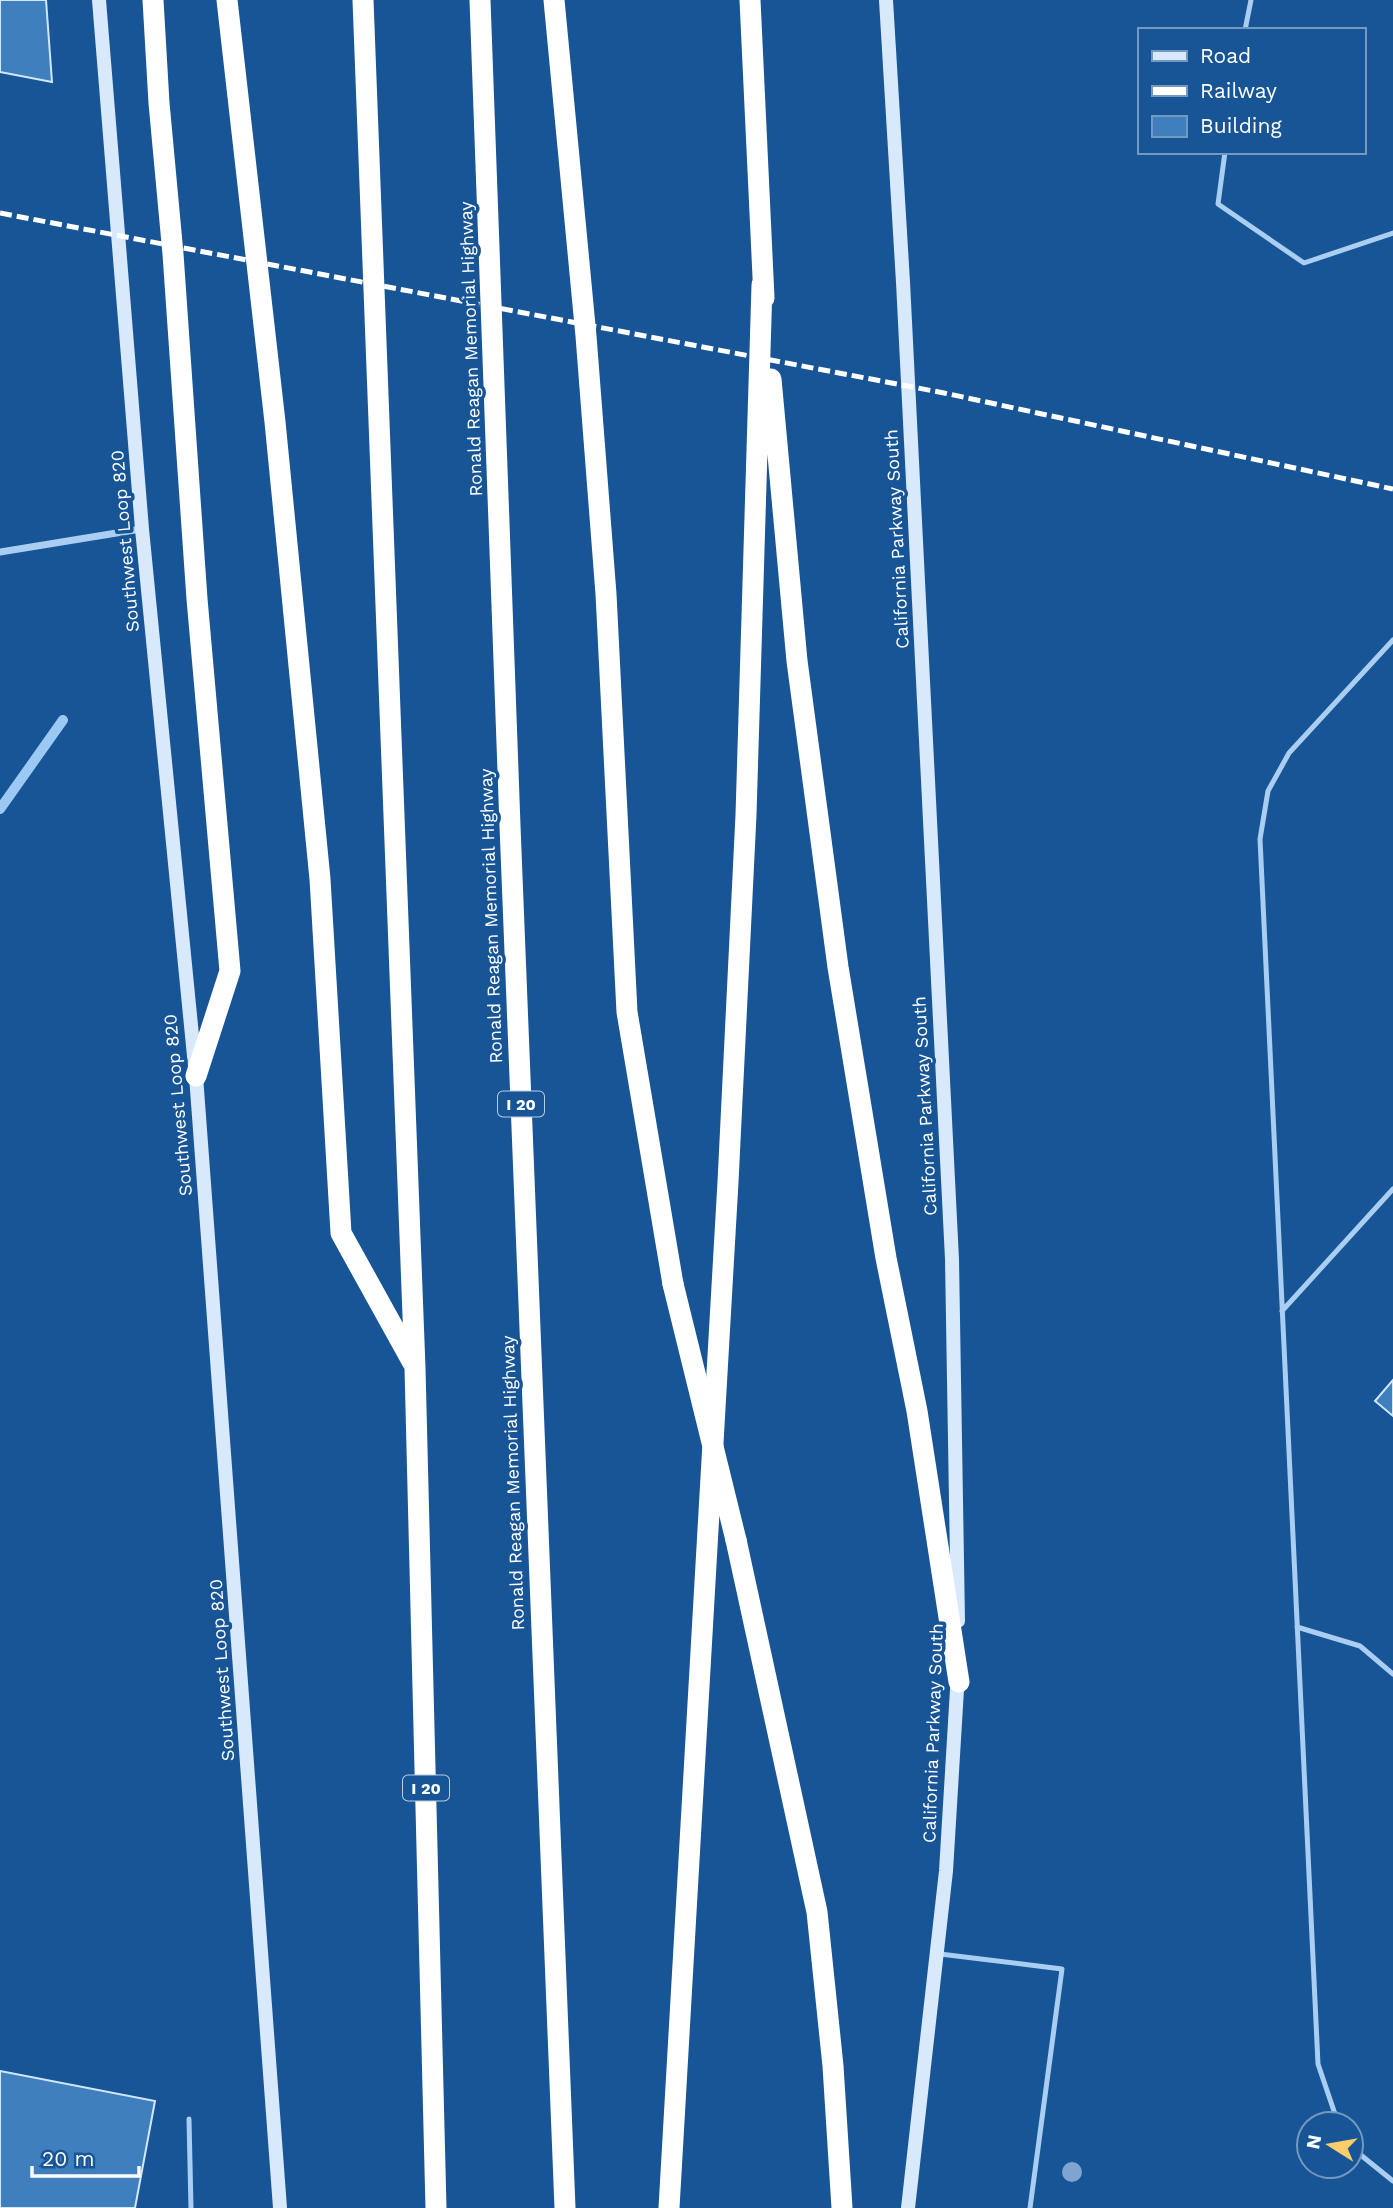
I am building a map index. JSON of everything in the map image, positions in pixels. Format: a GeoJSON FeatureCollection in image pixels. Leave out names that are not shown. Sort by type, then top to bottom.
{"type":"FeatureCollection","features":[{"type":"Feature","properties":{"kind":"highway"},"geometry":{"type":"LineString","coordinates":[[153,0],[197,598],[230,971],[196,1076]]}},
{"type":"Feature","properties":{"kind":"highway"},"geometry":{"type":"LineString","coordinates":[[227,0],[273,408],[318,852],[341,1233],[415,1367]]}},
{"type":"Feature","properties":{"kind":"highway","name":"I 20"},"geometry":{"type":"LineString","coordinates":[[363,0],[415,1367],[436,2208]]}},
{"type":"Feature","properties":{"kind":"highway","name":"Ronald Reagan Memorial Highway"},"geometry":{"type":"LineString","coordinates":[[480,0],[510,840],[565,2208]]}},
{"type":"Feature","properties":{"kind":"highway"},"geometry":{"type":"LineString","coordinates":[[554,0],[586,335],[606,594],[627,1012],[673,1284],[736,1540],[817,1912],[833,2066],[842,2208]]}},
{"type":"Feature","properties":{"kind":"highway"},"geometry":{"type":"LineString","coordinates":[[750,0],[762,285],[797,661],[838,967],[886,1258],[917,1411],[958,1682]]}},
{"type":"Feature","properties":{"kind":"highway"},"geometry":{"type":"LineString","coordinates":[[669,2208],[736,1032],[746,815],[762,285]]}},
{"type":"Feature","properties":{"kind":"main road","name":"Southwest Loop 820"},"geometry":{"type":"LineString","coordinates":[[99,0],[142,529],[196,1076],[280,2208]]}},
{"type":"Feature","properties":{"kind":"main road","name":"California Parkway South"},"geometry":{"type":"LineString","coordinates":[[886,0],[903,282],[952,1259],[958,1682],[946,1871],[908,2208]]}},
{"type":"Feature","properties":{"kind":"street"},"geometry":{"type":"LineString","coordinates":[[0,552],[142,529]]}},
{"type":"Feature","properties":{"kind":"lane"},"geometry":{"type":"LineString","coordinates":[[1245,28],[1251,0]]}},
{"type":"Feature","properties":{"kind":"lane"},"geometry":{"type":"LineString","coordinates":[[1225,154],[1218,204],[1304,263],[1393,233]]}},
{"type":"Feature","properties":{"kind":"lane"},"geometry":{"type":"LineString","coordinates":[[1334,2110],[1318,2064],[1260,852],[1268,791],[1289,753],[1393,639]]}},
{"type":"Feature","properties":{"kind":"lane"},"geometry":{"type":"LineString","coordinates":[[1282,1311],[1393,1189]]}},
{"type":"Feature","properties":{"kind":"lane"},"geometry":{"type":"LineString","coordinates":[[1297,1627],[1360,1646],[1393,1674]]}},
{"type":"Feature","properties":{"kind":"lane"},"geometry":{"type":"LineString","coordinates":[[938,1953],[1062,1969],[1030,2208]]}},
{"type":"Feature","properties":{"kind":"lane"},"geometry":{"type":"LineString","coordinates":[[189,2119],[191,2208]]}},
{"type":"Feature","properties":{"kind":"lane"},"geometry":{"type":"LineString","coordinates":[[1365,2158],[1393,2181]]}},
{"type":"Feature","properties":{"kind":"building"},"geometry":{"type":"Polygon","coordinates":[[[0,0],[46,0],[52,82],[0,72],[0,0]]]}},
{"type":"Feature","properties":{"kind":"building"},"geometry":{"type":"Polygon","coordinates":[[[1393,1380],[1393,1416],[1375,1401],[1393,1380]]]}},
{"type":"Feature","properties":{"kind":"building"},"geometry":{"type":"Polygon","coordinates":[[[0,2071],[155,2101],[135,2208],[0,2208],[0,2071]]]}},
{"type":"Feature","properties":{"kind":"waterway"},"geometry":{"type":"LineString","coordinates":[[0,809],[63,720]]}},
{"type":"Feature","properties":{"kind":"railway"},"geometry":{"type":"LineString","coordinates":[[0,213],[944,393],[1393,489]]}}]}
